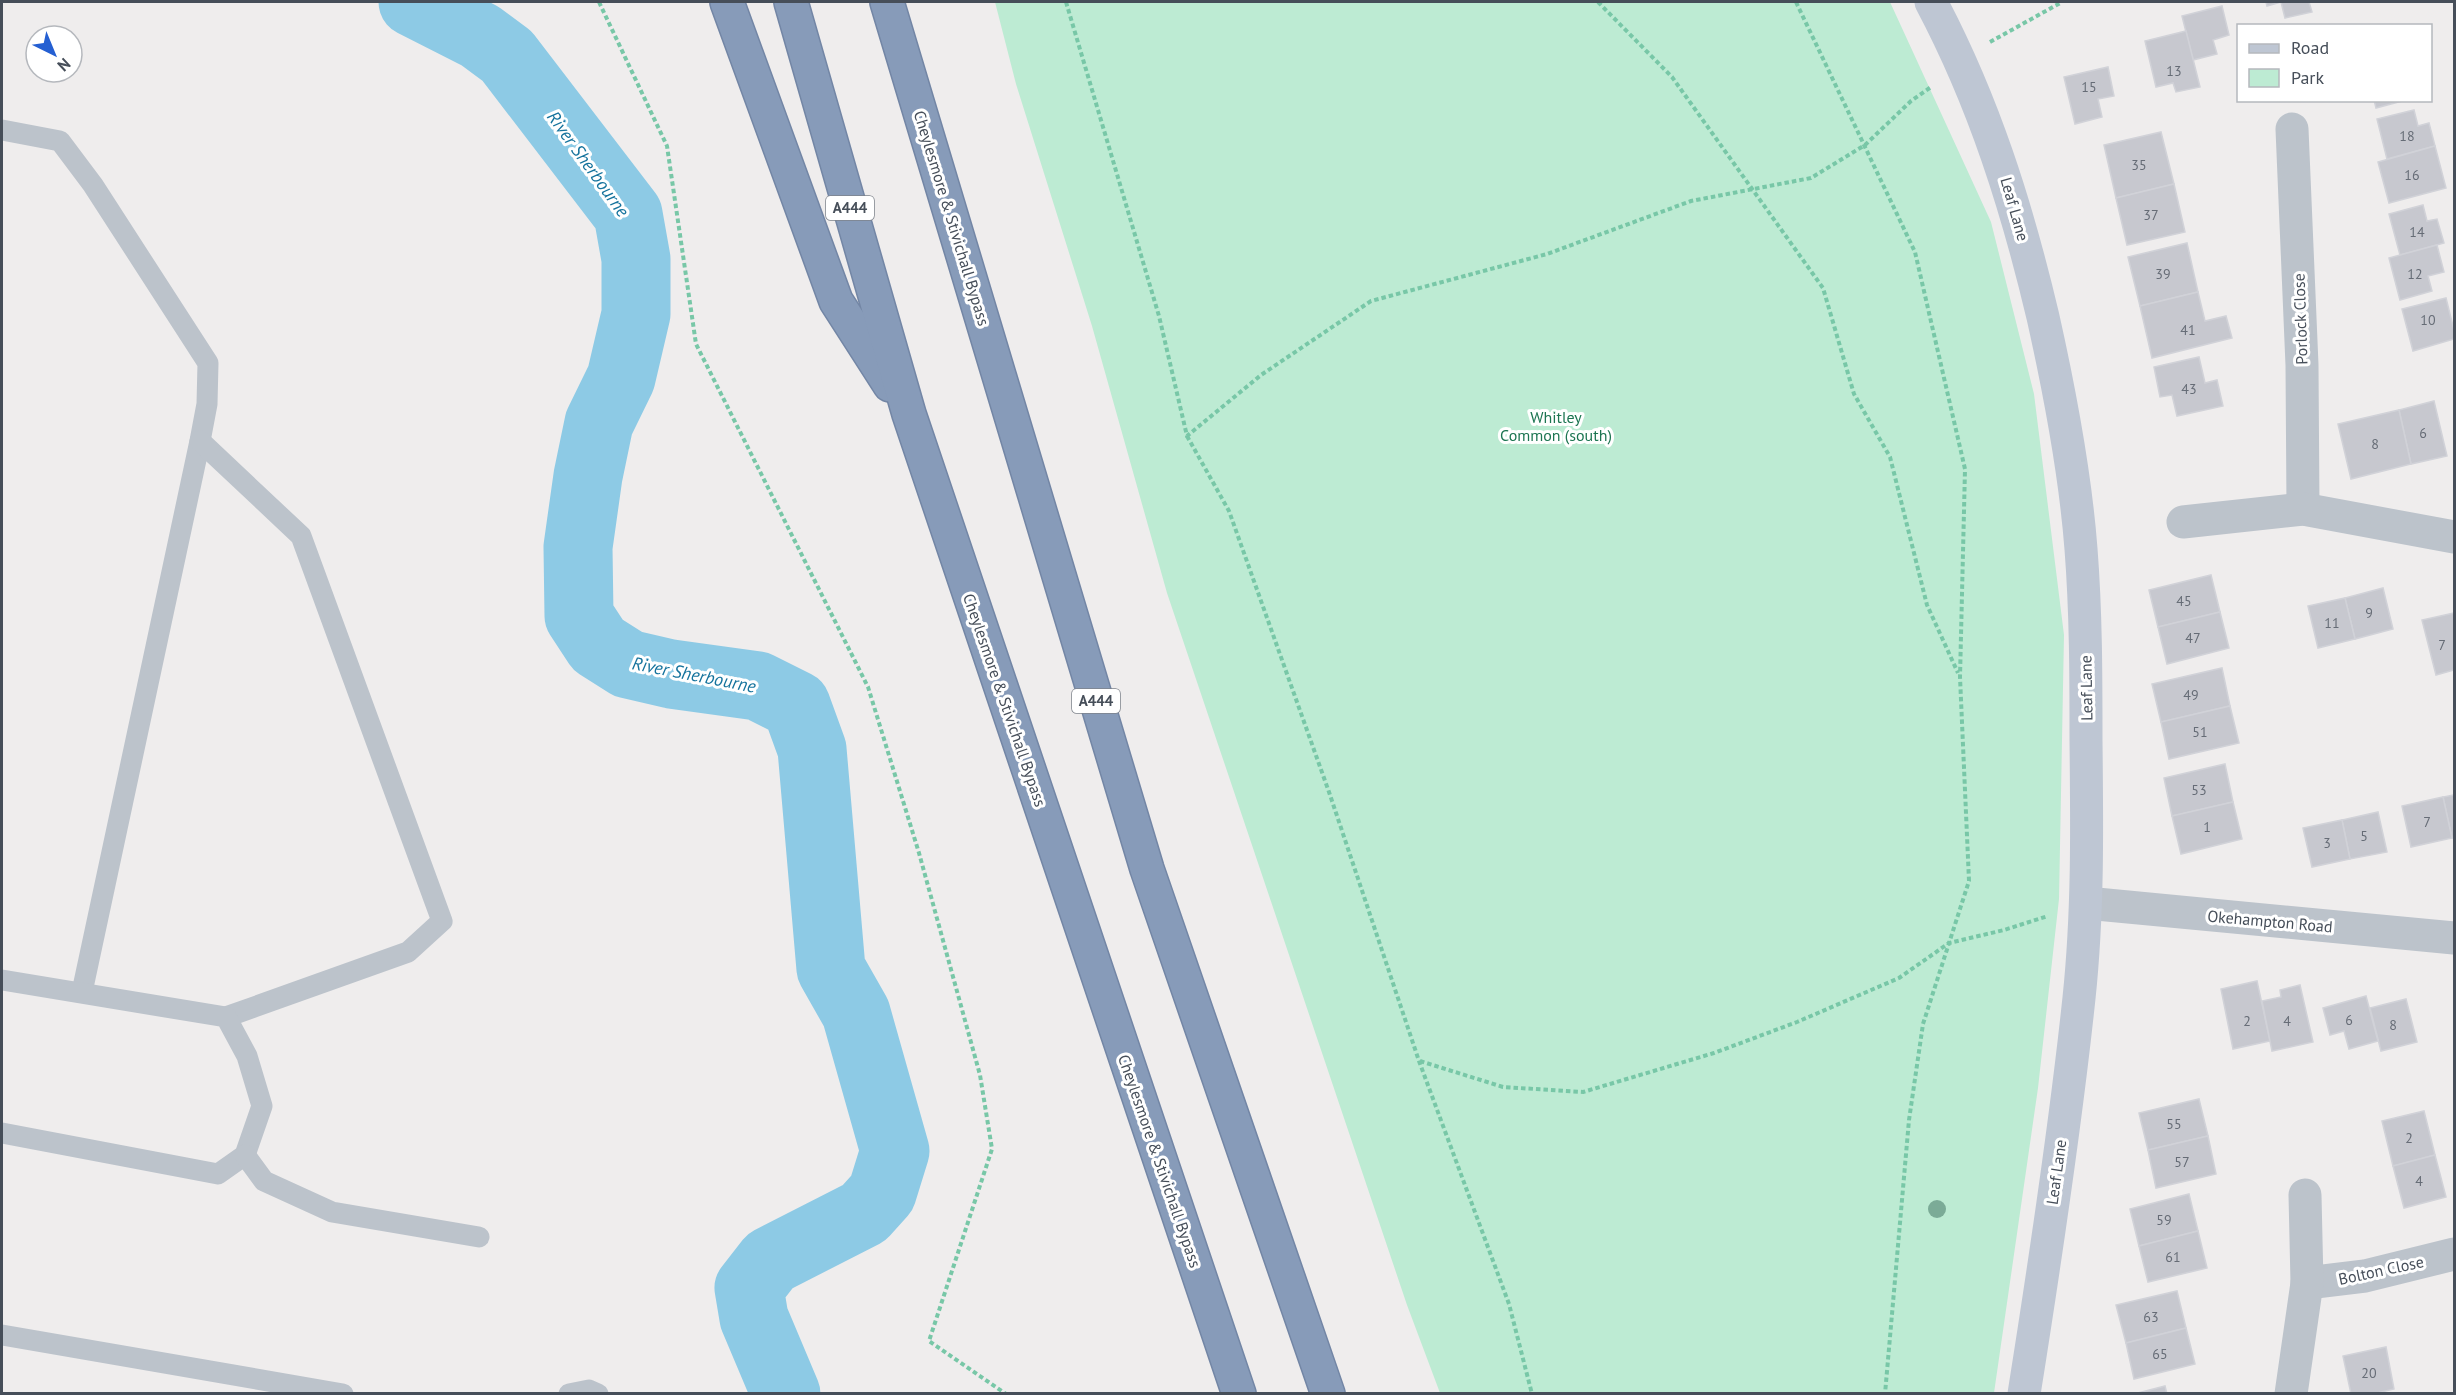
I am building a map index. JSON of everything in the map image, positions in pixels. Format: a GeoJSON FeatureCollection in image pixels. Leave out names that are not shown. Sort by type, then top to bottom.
{"type":"FeatureCollection","features":[{"type":"Feature","properties":{"kind":"highway"},"geometry":{"type":"LineString","coordinates":[[727,2],[836,301],[909,414]]}},
{"type":"Feature","properties":{"kind":"highway","name":"Cheylesmore & Stivichall Bypass"},"geometry":{"type":"LineString","coordinates":[[791,2],[909,414],[1239,1394]]}},
{"type":"Feature","properties":{"kind":"highway","name":"Cheylesmore & Stivichall Bypass"},"geometry":{"type":"LineString","coordinates":[[887,2],[1147,869],[1328,1394]]}},
{"type":"Feature","properties":{"kind":"street","name":"Leaf Lane"},"geometry":{"type":"LineString","coordinates":[[1931,2],[1962,65],[1993,138],[2019,217],[2059,387],[2081,547],[2084,607],[2086,903],[2079,996],[2041,1287],[2024,1394]]}},
{"type":"Feature","properties":{"kind":"street","name":"Porlock Close"},"geometry":{"type":"LineString","coordinates":[[2292,129],[2302,365],[2303,509]]}},
{"type":"Feature","properties":{"kind":"street"},"geometry":{"type":"LineString","coordinates":[[2183,522],[2303,509],[2454,537]]}},
{"type":"Feature","properties":{"kind":"street","name":"Okehampton Road"},"geometry":{"type":"LineString","coordinates":[[2086,903],[2454,938]]}},
{"type":"Feature","properties":{"kind":"street"},"geometry":{"type":"LineString","coordinates":[[2291,1394],[2307,1283],[2305,1195]]}},
{"type":"Feature","properties":{"kind":"street","name":"Bolton Close"},"geometry":{"type":"LineString","coordinates":[[2307,1283],[2365,1276],[2454,1254]]}},
{"type":"Feature","properties":{"kind":"lane"},"geometry":{"type":"LineString","coordinates":[[2,130],[60,141],[93,185],[208,363],[207,404],[200,441],[82,992]]}},
{"type":"Feature","properties":{"kind":"lane"},"geometry":{"type":"LineString","coordinates":[[2,980],[226,1017],[408,952],[442,921],[301,536],[200,441]]}},
{"type":"Feature","properties":{"kind":"lane"},"geometry":{"type":"LineString","coordinates":[[2,1133],[218,1174],[245,1155],[262,1106],[247,1056],[226,1017]]}},
{"type":"Feature","properties":{"kind":"lane"},"geometry":{"type":"LineString","coordinates":[[245,1155],[264,1181],[332,1212],[479,1237]]}},
{"type":"Feature","properties":{"kind":"lane"},"geometry":{"type":"LineString","coordinates":[[2,1335],[343,1394]]}},
{"type":"Feature","properties":{"kind":"lane"},"geometry":{"type":"LineString","coordinates":[[569,1394],[589,1390],[598,1394]]}},
{"type":"Feature","properties":{"kind":"path"},"geometry":{"type":"LineString","coordinates":[[599,2],[667,146],[696,344],[868,687],[919,853],[980,1075],[992,1149],[929,1341],[1006,1394]]}},
{"type":"Feature","properties":{"kind":"path"},"geometry":{"type":"LineString","coordinates":[[1066,2],[1160,315],[1187,436],[1229,511],[1329,792],[1419,1061],[1509,1304],[1532,1394]]}},
{"type":"Feature","properties":{"kind":"path"},"geometry":{"type":"LineString","coordinates":[[1598,2],[1672,77],[1823,288],[1854,394],[1890,457],[1927,605],[1960,677]]}},
{"type":"Feature","properties":{"kind":"path"},"geometry":{"type":"LineString","coordinates":[[1796,2],[1915,252],[1965,469],[1960,677],[1969,881],[1923,1024],[1910,1109],[1885,1394]]}},
{"type":"Feature","properties":{"kind":"path"},"geometry":{"type":"LineString","coordinates":[[1187,436],[1261,375],[1371,301],[1547,254],[1691,201],[1811,178],[1865,145],[1911,100],[1962,65],[1980,48],[2062,2]]}},
{"type":"Feature","properties":{"kind":"path"},"geometry":{"type":"LineString","coordinates":[[1419,1061],[1503,1087],[1583,1092],[1714,1053],[1797,1022],[1899,978],[1949,943],[2004,930],[2086,903]]}},
{"type":"Feature","properties":{"kind":"green space","name":"Whitley Common (south)"},"geometry":{"type":"Polygon","coordinates":[[[995,2],[1890,2],[1991,222],[2034,394],[2064,635],[2059,899],[2038,1088],[1994,1393],[1440,1393],[1407,1305],[1167,593],[1092,326],[1016,84],[995,2]]]}},
{"type":"Feature","properties":{"kind":"building"},"geometry":{"type":"Polygon","coordinates":[[[2266,2],[2281,2],[2267,6],[2266,2]]]}},
{"type":"Feature","properties":{"kind":"building"},"geometry":{"type":"Polygon","coordinates":[[[2281,2],[2309,2],[2312,12],[2285,18],[2281,2]]]}},
{"type":"Feature","properties":{"kind":"building"},"geometry":{"type":"Polygon","coordinates":[[[2222,6],[2229,35],[2213,40],[2217,54],[2193,60],[2182,16],[2222,6]]]}},
{"type":"Feature","properties":{"kind":"building"},"geometry":{"type":"Polygon","coordinates":[[[2186,31],[2200,87],[2176,92],[2173,83],[2156,87],[2145,41],[2186,31]]]}},
{"type":"Feature","properties":{"kind":"building"},"geometry":{"type":"Polygon","coordinates":[[[2108,67],[2114,96],[2098,99],[2102,117],[2075,124],[2064,77],[2108,67]]]}},
{"type":"Feature","properties":{"kind":"building"},"geometry":{"type":"Polygon","coordinates":[[[2374,102],[2398,102],[2376,108],[2374,102]]]}},
{"type":"Feature","properties":{"kind":"building"},"geometry":{"type":"Polygon","coordinates":[[[2414,110],[2418,126],[2429,123],[2435,146],[2387,159],[2377,119],[2414,110]]]}},
{"type":"Feature","properties":{"kind":"building"},"geometry":{"type":"Polygon","coordinates":[[[2161,132],[2174,184],[2116,198],[2104,145],[2161,132]]]}},
{"type":"Feature","properties":{"kind":"building"},"geometry":{"type":"Polygon","coordinates":[[[2435,146],[2446,188],[2389,203],[2378,162],[2435,146]]]}},
{"type":"Feature","properties":{"kind":"building"},"geometry":{"type":"Polygon","coordinates":[[[2174,184],[2185,232],[2127,245],[2116,198],[2174,184]]]}},
{"type":"Feature","properties":{"kind":"building"},"geometry":{"type":"Polygon","coordinates":[[[2423,205],[2427,221],[2437,219],[2444,243],[2400,255],[2389,214],[2423,205]]]}},
{"type":"Feature","properties":{"kind":"building"},"geometry":{"type":"Polygon","coordinates":[[[2187,243],[2198,292],[2140,306],[2128,257],[2187,243]]]}},
{"type":"Feature","properties":{"kind":"building"},"geometry":{"type":"Polygon","coordinates":[[[2437,245],[2444,272],[2428,276],[2432,291],[2400,300],[2389,258],[2437,245]]]}},
{"type":"Feature","properties":{"kind":"building"},"geometry":{"type":"Polygon","coordinates":[[[2198,292],[2205,321],[2226,316],[2232,338],[2152,358],[2140,306],[2198,292]]]}},
{"type":"Feature","properties":{"kind":"building"},"geometry":{"type":"Polygon","coordinates":[[[2446,298],[2454,339],[2413,351],[2402,309],[2446,298]]]}},
{"type":"Feature","properties":{"kind":"building"},"geometry":{"type":"Polygon","coordinates":[[[2199,357],[2205,383],[2217,380],[2223,406],[2177,416],[2172,395],[2160,397],[2154,367],[2199,357]]]}},
{"type":"Feature","properties":{"kind":"building"},"geometry":{"type":"Polygon","coordinates":[[[2434,401],[2447,456],[2411,464],[2399,410],[2434,401]]]}},
{"type":"Feature","properties":{"kind":"building"},"geometry":{"type":"Polygon","coordinates":[[[2399,410],[2411,464],[2351,479],[2338,424],[2399,410]]]}},
{"type":"Feature","properties":{"kind":"building"},"geometry":{"type":"Polygon","coordinates":[[[2211,575],[2220,612],[2158,627],[2149,590],[2211,575]]]}},
{"type":"Feature","properties":{"kind":"building"},"geometry":{"type":"Polygon","coordinates":[[[2383,588],[2393,629],[2355,639],[2345,598],[2383,588]]]}},
{"type":"Feature","properties":{"kind":"building"},"geometry":{"type":"Polygon","coordinates":[[[2345,598],[2355,639],[2318,648],[2308,606],[2345,598]]]}},
{"type":"Feature","properties":{"kind":"building"},"geometry":{"type":"Polygon","coordinates":[[[2220,612],[2229,648],[2167,664],[2158,627],[2220,612]]]}},
{"type":"Feature","properties":{"kind":"building"},"geometry":{"type":"Polygon","coordinates":[[[2454,613],[2454,670],[2436,675],[2422,620],[2454,613]]]}},
{"type":"Feature","properties":{"kind":"building"},"geometry":{"type":"Polygon","coordinates":[[[2222,668],[2230,706],[2161,722],[2152,684],[2222,668]]]}},
{"type":"Feature","properties":{"kind":"building"},"geometry":{"type":"Polygon","coordinates":[[[2230,706],[2239,743],[2169,759],[2161,722],[2230,706]]]}},
{"type":"Feature","properties":{"kind":"building"},"geometry":{"type":"Polygon","coordinates":[[[2225,764],[2233,802],[2172,816],[2164,778],[2225,764]]]}},
{"type":"Feature","properties":{"kind":"building"},"geometry":{"type":"Polygon","coordinates":[[[2454,795],[2454,838],[2452,838],[2443,797],[2454,795]]]}},
{"type":"Feature","properties":{"kind":"building"},"geometry":{"type":"Polygon","coordinates":[[[2443,797],[2452,838],[2411,847],[2402,806],[2443,797]]]}},
{"type":"Feature","properties":{"kind":"building"},"geometry":{"type":"Polygon","coordinates":[[[2233,802],[2242,839],[2181,854],[2172,816],[2233,802]]]}},
{"type":"Feature","properties":{"kind":"building"},"geometry":{"type":"Polygon","coordinates":[[[2378,812],[2387,852],[2350,859],[2342,820],[2378,812]]]}},
{"type":"Feature","properties":{"kind":"building"},"geometry":{"type":"Polygon","coordinates":[[[2342,820],[2350,859],[2312,867],[2303,828],[2342,820]]]}},
{"type":"Feature","properties":{"kind":"building"},"geometry":{"type":"Polygon","coordinates":[[[2257,981],[2270,1041],[2233,1049],[2221,989],[2257,981]]]}},
{"type":"Feature","properties":{"kind":"building"},"geometry":{"type":"Polygon","coordinates":[[[2300,985],[2313,1042],[2272,1051],[2262,1001],[2281,997],[2280,990],[2300,985]]]}},
{"type":"Feature","properties":{"kind":"building"},"geometry":{"type":"Polygon","coordinates":[[[2366,996],[2378,1041],[2349,1049],[2344,1031],[2330,1035],[2323,1008],[2366,996]]]}},
{"type":"Feature","properties":{"kind":"building"},"geometry":{"type":"Polygon","coordinates":[[[2406,999],[2417,1042],[2381,1051],[2370,1008],[2406,999]]]}},
{"type":"Feature","properties":{"kind":"building"},"geometry":{"type":"Polygon","coordinates":[[[2199,1099],[2208,1136],[2148,1150],[2139,1113],[2199,1099]]]}},
{"type":"Feature","properties":{"kind":"building"},"geometry":{"type":"Polygon","coordinates":[[[2424,1111],[2435,1155],[2393,1166],[2382,1121],[2424,1111]]]}},
{"type":"Feature","properties":{"kind":"building"},"geometry":{"type":"Polygon","coordinates":[[[2208,1136],[2216,1174],[2156,1188],[2148,1150],[2208,1136]]]}},
{"type":"Feature","properties":{"kind":"building"},"geometry":{"type":"Polygon","coordinates":[[[2435,1155],[2446,1197],[2404,1208],[2393,1166],[2435,1155]]]}},
{"type":"Feature","properties":{"kind":"building"},"geometry":{"type":"Polygon","coordinates":[[[2189,1194],[2198,1231],[2139,1246],[2130,1209],[2189,1194]]]}},
{"type":"Feature","properties":{"kind":"building"},"geometry":{"type":"Polygon","coordinates":[[[2198,1231],[2207,1268],[2148,1282],[2139,1246],[2198,1231]]]}},
{"type":"Feature","properties":{"kind":"building"},"geometry":{"type":"Polygon","coordinates":[[[2177,1291],[2186,1328],[2126,1343],[2116,1305],[2177,1291]]]}},
{"type":"Feature","properties":{"kind":"building"},"geometry":{"type":"Polygon","coordinates":[[[2186,1328],[2195,1364],[2134,1379],[2126,1343],[2186,1328]]]}},
{"type":"Feature","properties":{"kind":"building"},"geometry":{"type":"Polygon","coordinates":[[[2386,1347],[2394,1389],[2373,1394],[2351,1394],[2343,1356],[2386,1347]]]}},
{"type":"Feature","properties":{"kind":"building"},"geometry":{"type":"Polygon","coordinates":[[[2165,1386],[2167,1394],[2134,1394],[2165,1386]]]}},
{"type":"Feature","properties":{"kind":"waterway","name":"River Sherbourne"},"geometry":{"type":"LineString","coordinates":[[413,2],[480,36],[507,56],[628,214],[636,259],[636,314],[621,378],[599,423],[588,476],[578,547],[579,616],[598,645],[628,664],[671,674],[758,686],[796,705],[812,749],[831,969],[856,1013],[895,1151],[882,1193],[864,1213],[770,1261],[749,1288],[754,1318],[786,1394]]}}]}
